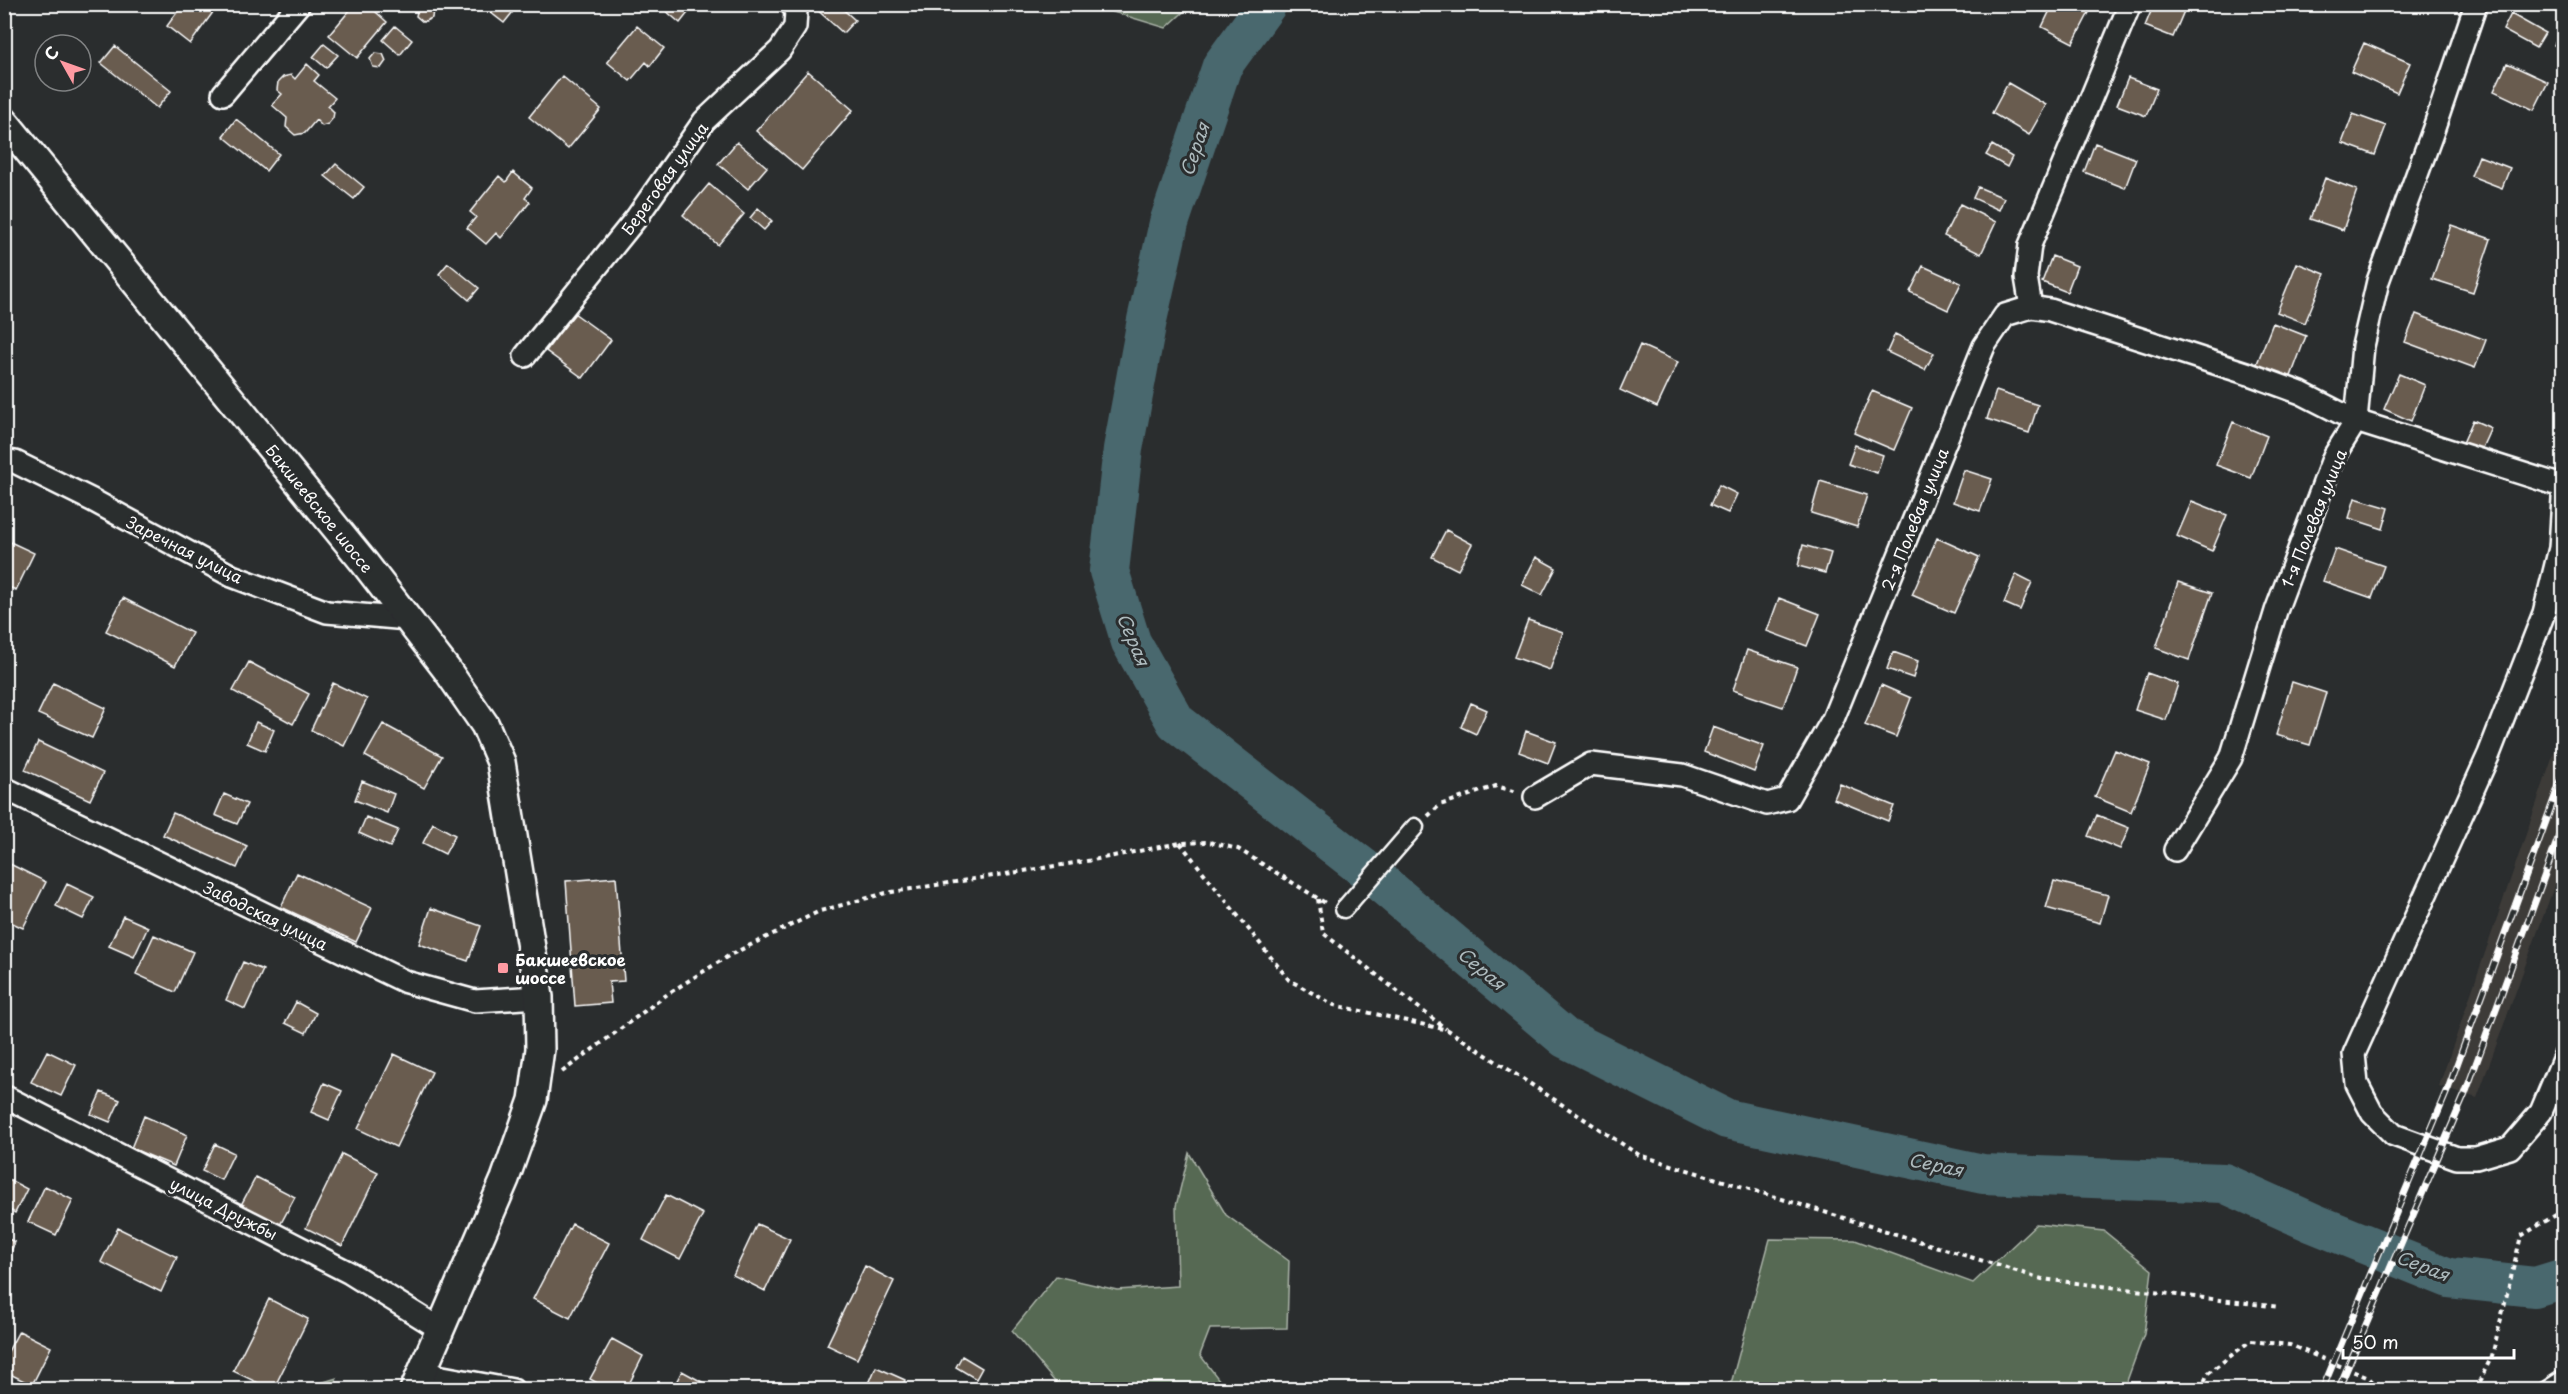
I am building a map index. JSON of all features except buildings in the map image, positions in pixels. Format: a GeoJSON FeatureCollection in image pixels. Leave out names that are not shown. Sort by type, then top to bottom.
{"type":"FeatureCollection","features":[{"type":"Feature","properties":{"kind":"street"},"geometry":{"type":"LineString","coordinates":[[223,94],[299,4]]}},
{"type":"Feature","properties":{"kind":"street","name":"Береговая улица"},"geometry":{"type":"LineString","coordinates":[[525,356],[638,217],[704,121],[780,50],[795,27],[796,11],[791,4]]}},
{"type":"Feature","properties":{"kind":"street"},"geometry":{"type":"LineString","coordinates":[[2130,4],[2030,245],[2026,277],[2031,307],[2050,310],[2249,374],[2301,393],[2356,421],[2464,457],[2563,484],[2560,548],[2544,613],[2489,754],[2354,1054],[2357,1084],[2372,1113],[2394,1135],[2457,1158],[2476,1158],[2510,1148],[2541,1112],[2564,1057]]}},
{"type":"Feature","properties":{"kind":"street","name":"1-я Полевая улица"},"geometry":{"type":"LineString","coordinates":[[2175,849],[2231,758],[2276,611],[2334,456],[2356,421],[2363,346],[2378,281],[2476,4]]}},
{"type":"Feature","properties":{"kind":"street","name":"Бакшеевское шоссе"},"geometry":{"type":"LineString","coordinates":[[4,121],[408,619],[485,725],[501,762],[539,997],[540,1049],[533,1100],[505,1179],[417,1381]]}},
{"type":"Feature","properties":{"kind":"street","name":"2-я Полевая улица"},"geometry":{"type":"LineString","coordinates":[[1535,797],[1590,764],[1682,775],[1767,804],[1787,799],[1833,719],[1984,346],[2005,315],[2031,307]]}},
{"type":"Feature","properties":{"kind":"street","name":"Заречная улица"},"geometry":{"type":"LineString","coordinates":[[4,460],[15,462],[92,500],[232,576],[327,612],[408,619]]}},
{"type":"Feature","properties":{"kind":"street","name":"Заводская улица"},"geometry":{"type":"LineString","coordinates":[[4,788],[406,982],[476,1001],[539,997]]}},
{"type":"Feature","properties":{"kind":"street"},"geometry":{"type":"LineString","coordinates":[[1344,909],[1415,827]]}},
{"type":"Feature","properties":{"kind":"street","name":"улица Дружбы"},"geometry":{"type":"LineString","coordinates":[[4,1096],[350,1273],[440,1329]]}},
{"type":"Feature","properties":{"kind":"street"},"geometry":{"type":"LineString","coordinates":[[417,1381],[513,1389]]}},
{"type":"Feature","properties":{"kind":"lane"},"geometry":{"type":"LineString","coordinates":[[2541,1389],[2564,1375]]}},
{"type":"Feature","properties":{"kind":"path"},"geometry":{"type":"LineString","coordinates":[[1415,827],[1440,806],[1496,786],[1535,797]]}},
{"type":"Feature","properties":{"kind":"path"},"geometry":{"type":"LineString","coordinates":[[533,1100],[557,1075],[582,1056],[669,993],[730,955],[820,911],[886,893],[1094,860],[1180,843],[1209,842],[1238,849],[1340,914],[1344,909]]}},
{"type":"Feature","properties":{"kind":"path"},"geometry":{"type":"LineString","coordinates":[[1180,843],[1289,980],[1334,1005],[1448,1030]]}},
{"type":"Feature","properties":{"kind":"path"},"geometry":{"type":"LineString","coordinates":[[1318,898],[1323,933],[1448,1030],[1639,1155],[2042,1279],[2280,1307]]}},
{"type":"Feature","properties":{"kind":"path"},"geometry":{"type":"LineString","coordinates":[[2475,1389],[2492,1356],[2521,1236],[2564,1210]]}},
{"type":"Feature","properties":{"kind":"path"},"geometry":{"type":"LineString","coordinates":[[2202,1389],[2207,1374],[2250,1341],[2290,1345],[2369,1378],[2380,1389]]}},
{"type":"Feature","properties":{"kind":"shaded area"},"geometry":{"type":"Polygon","coordinates":[[[2563,727],[2563,862],[2477,1098],[2439,1086],[2563,727]]]}},
{"type":"Feature","properties":{"kind":"green space"},"geometry":{"type":"Polygon","coordinates":[[[1090,5],[1191,5],[1166,28],[1090,5]]]}},
{"type":"Feature","properties":{"kind":"green space"},"geometry":{"type":"Polygon","coordinates":[[[1189,1153],[1226,1215],[1289,1261],[1287,1328],[1210,1329],[1200,1355],[1226,1389],[1061,1389],[1012,1331],[1056,1276],[1117,1290],[1178,1286],[1176,1206],[1189,1153]]]}},
{"type":"Feature","properties":{"kind":"green space"},"geometry":{"type":"Polygon","coordinates":[[[2036,1224],[2104,1231],[2152,1270],[2144,1334],[2124,1389],[1722,1389],[1732,1380],[1770,1239],[1855,1240],[1973,1283],[2036,1224]]]}},
{"type":"Feature","properties":{"kind":"green space"},"geometry":{"type":"Polygon","coordinates":[[[337,1378],[333,1389],[301,1389],[337,1378]]]}},
{"type":"Feature","properties":{"kind":"waterway","name":"Серая"},"geometry":{"type":"LineString","coordinates":[[1267,4],[1222,66],[1169,223],[1147,320],[1123,449],[1109,571],[1131,642],[1176,722],[1366,870],[1565,1038],[1727,1119],[1983,1174],[2224,1183],[2313,1223],[2449,1278],[2535,1287],[2564,1278]]}},
{"type":"Feature","properties":{"kind":"railway"},"geometry":{"type":"LineString","coordinates":[[2322,1390],[2448,1089],[2564,772]]}},
{"type":"Feature","properties":{"kind":"railway"},"geometry":{"type":"LineString","coordinates":[[2338,1390],[2465,1094],[2564,822]]}},
{"type":"Feature","properties":{"kind":"place","name":"Бакшеевское шоссе"},"geometry":{"type":"Point","coordinates":[503,968]}}]}
